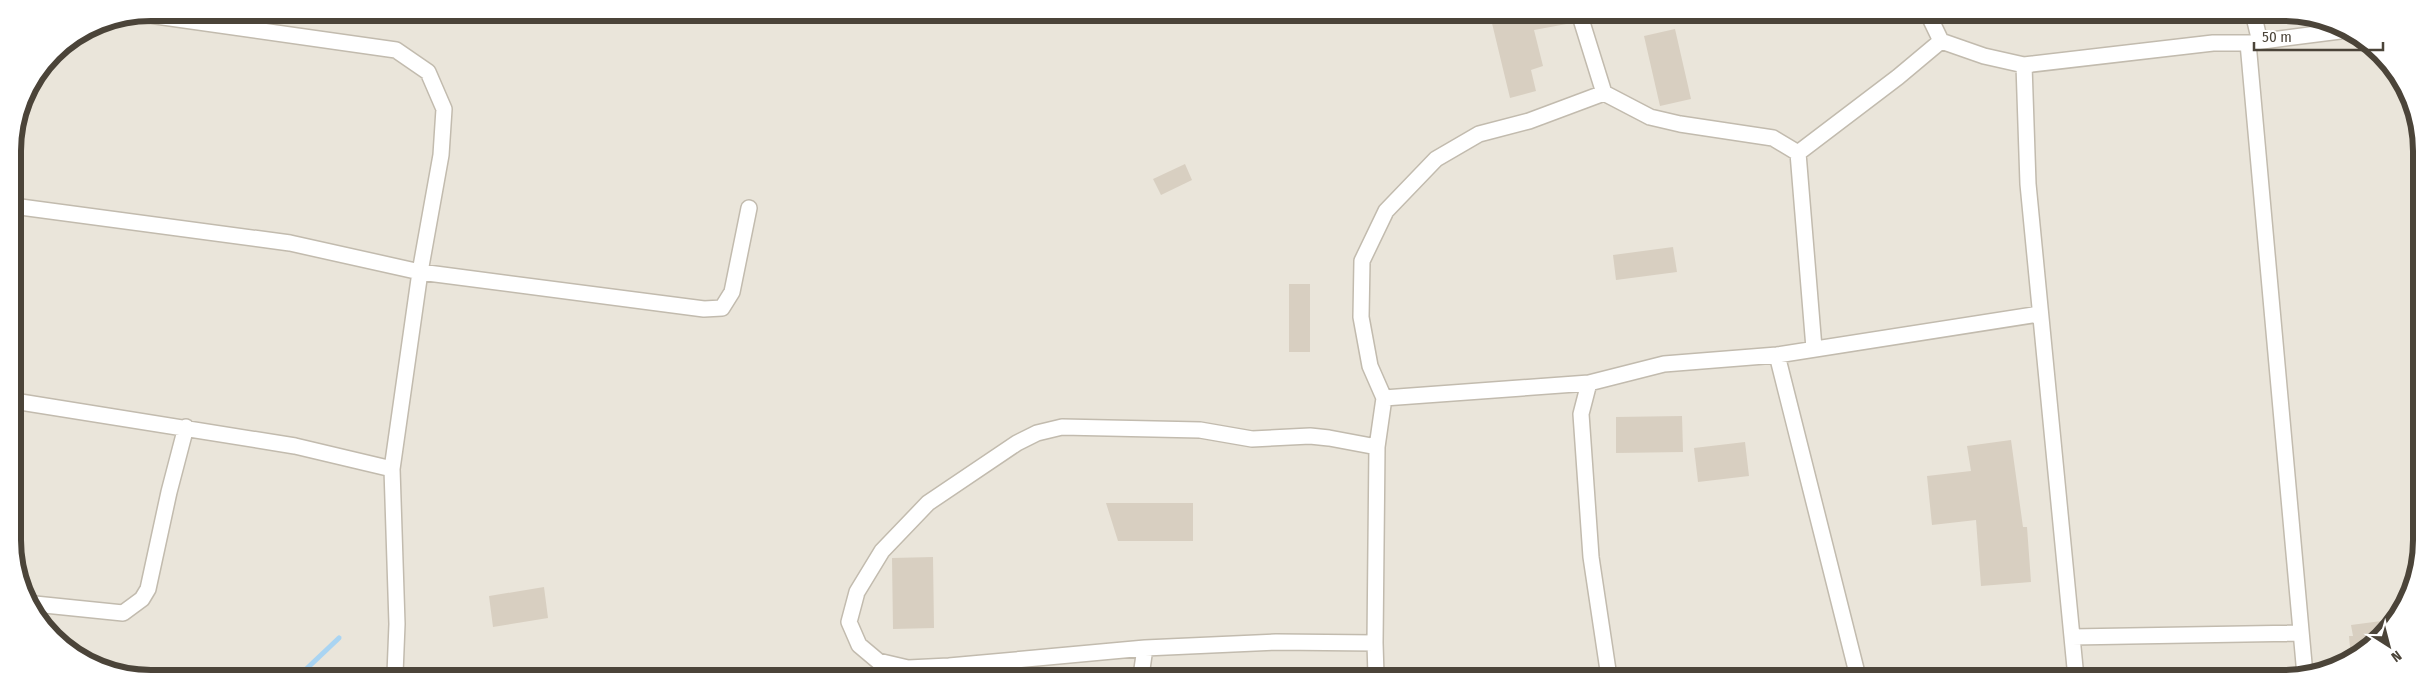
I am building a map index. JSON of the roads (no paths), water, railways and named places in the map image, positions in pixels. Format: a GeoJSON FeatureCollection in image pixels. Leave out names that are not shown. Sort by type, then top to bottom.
{"type":"FeatureCollection","features":[{"type":"Feature","properties":{"kind":"street"},"geometry":{"type":"LineString","coordinates":[[210,21],[396,50],[428,72],[444,109],[441,155],[420,272],[392,469],[397,624],[395,670]]}},
{"type":"Feature","properties":{"kind":"street"},"geometry":{"type":"LineString","coordinates":[[1582,21],[1604,93],[1650,116],[1680,124],[1773,138],[1798,153]]}},
{"type":"Feature","properties":{"kind":"street"},"geometry":{"type":"LineString","coordinates":[[1931,21],[1941,41],[1984,56],[2024,65],[2213,43],[2254,42],[2334,32]]}},
{"type":"Feature","properties":{"kind":"street"},"geometry":{"type":"LineString","coordinates":[[2254,21],[2254,42],[2304,668]]}},
{"type":"Feature","properties":{"kind":"street"},"geometry":{"type":"LineString","coordinates":[[1798,153],[1898,77],[1941,41]]}},
{"type":"Feature","properties":{"kind":"street"},"geometry":{"type":"LineString","coordinates":[[2024,65],[2028,184],[2039,314],[2075,669]]}},
{"type":"Feature","properties":{"kind":"street"},"geometry":{"type":"LineString","coordinates":[[1376,669],[1377,447],[1384,398],[1370,366],[1361,318],[1362,261],[1386,211],[1436,159],[1479,134],[1528,121],[1604,93]]}},
{"type":"Feature","properties":{"kind":"street"},"geometry":{"type":"LineString","coordinates":[[1798,153],[1814,348]]}},
{"type":"Feature","properties":{"kind":"street"},"geometry":{"type":"LineString","coordinates":[[22,207],[290,243],[420,272],[704,309],[722,308],[732,292],[748,208]]}},
{"type":"Feature","properties":{"kind":"street"},"geometry":{"type":"LineString","coordinates":[[1384,398],[1589,383],[1664,364],[1777,355],[2039,314]]}},
{"type":"Feature","properties":{"kind":"street"},"geometry":{"type":"LineString","coordinates":[[1777,355],[1856,669]]}},
{"type":"Feature","properties":{"kind":"street"},"geometry":{"type":"LineString","coordinates":[[1589,383],[1581,414],[1591,558],[1608,669]]}},
{"type":"Feature","properties":{"kind":"street"},"geometry":{"type":"LineString","coordinates":[[21,402],[295,446],[392,469]]}},
{"type":"Feature","properties":{"kind":"street"},"geometry":{"type":"LineString","coordinates":[[39,604],[123,613],[142,600],[153,571],[169,492],[186,427]]}},
{"type":"Feature","properties":{"kind":"street"},"geometry":{"type":"LineString","coordinates":[[1375,643],[1276,642],[1145,648],[950,666],[908,668],[878,661],[859,645],[849,622],[857,592],[882,551],[928,503],[1017,443],[1037,432],[1062,427],[1200,430],[1252,439],[1310,436],[1377,447]]}},
{"type":"Feature","properties":{"kind":"street"},"geometry":{"type":"LineString","coordinates":[[2072,636],[2300,633]]}},
{"type":"Feature","properties":{"kind":"street"},"geometry":{"type":"LineString","coordinates":[[1142,670],[1145,648]]}},
{"type":"Feature","properties":{"kind":"waterway"},"geometry":{"type":"LineString","coordinates":[[305,670],[339,638]]}}]}
